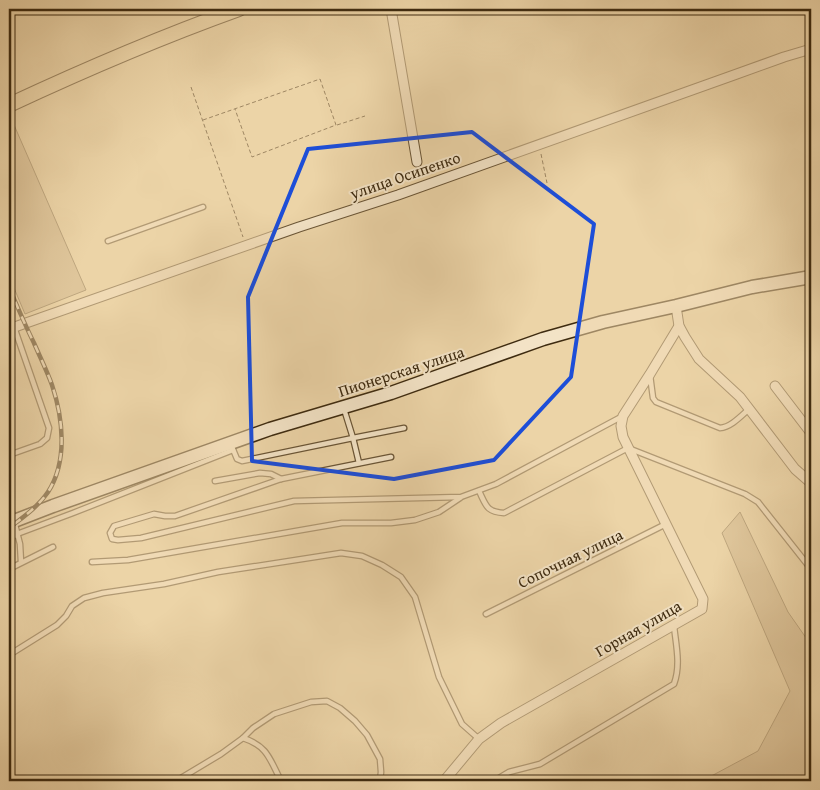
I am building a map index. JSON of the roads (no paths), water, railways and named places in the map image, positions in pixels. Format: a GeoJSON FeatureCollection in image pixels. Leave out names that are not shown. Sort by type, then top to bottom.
{"type":"FeatureCollection","features":[{"type":"Feature","properties":{"kind":"main road"},"geometry":{"type":"LineString","coordinates":[[9,105],[62,80],[239,9]]}},
{"type":"Feature","properties":{"kind":"main road","name":"Пионерская улица"},"geometry":{"type":"LineString","coordinates":[[14,526],[62,502],[232,446],[270,429],[391,393],[543,339],[603,322],[752,287],[811,277]]}},
{"type":"Feature","properties":{"kind":"street"},"geometry":{"type":"LineString","coordinates":[[391,9],[417,162]]}},
{"type":"Feature","properties":{"kind":"street","name":"улица Осипенко"},"geometry":{"type":"LineString","coordinates":[[11,328],[398,195],[784,57],[811,50]]}},
{"type":"Feature","properties":{"kind":"street"},"geometry":{"type":"LineString","coordinates":[[676,306],[679,326],[699,359],[740,397],[795,469],[811,483]]}},
{"type":"Feature","properties":{"kind":"street"},"geometry":{"type":"LineString","coordinates":[[623,416],[679,326]]}},
{"type":"Feature","properties":{"kind":"street"},"geometry":{"type":"LineString","coordinates":[[775,386],[811,434]]}},
{"type":"Feature","properties":{"kind":"street","name":"Горная улица"},"geometry":{"type":"LineString","coordinates":[[444,781],[479,740],[501,723],[702,609],[703,600],[623,437],[621,426],[623,416]]}},
{"type":"Feature","properties":{"kind":"lane"},"geometry":{"type":"LineString","coordinates":[[108,241],[203,207]]}},
{"type":"Feature","properties":{"kind":"lane"},"geometry":{"type":"LineString","coordinates":[[9,448],[10,455],[40,444],[47,438],[49,428],[11,328]]}},
{"type":"Feature","properties":{"kind":"lane"},"geometry":{"type":"LineString","coordinates":[[650,374],[653,398],[656,402],[720,428],[725,428],[749,409]]}},
{"type":"Feature","properties":{"kind":"lane"},"geometry":{"type":"LineString","coordinates":[[344,408],[359,464]]}},
{"type":"Feature","properties":{"kind":"lane"},"geometry":{"type":"LineString","coordinates":[[92,562],[128,560],[342,523],[391,523],[415,520],[439,512],[461,497],[496,484],[623,416]]}},
{"type":"Feature","properties":{"kind":"lane"},"geometry":{"type":"LineString","coordinates":[[232,446],[237,459],[242,461],[404,428]]}},
{"type":"Feature","properties":{"kind":"lane"},"geometry":{"type":"LineString","coordinates":[[479,491],[487,508],[495,512],[504,513],[628,448],[745,494],[758,502],[811,569]]}},
{"type":"Feature","properties":{"kind":"lane"},"geometry":{"type":"LineString","coordinates":[[391,457],[281,479],[176,516],[154,514],[114,526],[110,532],[112,539],[141,538],[294,501],[461,497]]}},
{"type":"Feature","properties":{"kind":"lane"},"geometry":{"type":"LineString","coordinates":[[215,481],[260,473],[270,474],[281,479]]}},
{"type":"Feature","properties":{"kind":"lane"},"geometry":{"type":"LineString","coordinates":[[9,501],[20,544],[21,562]]}},
{"type":"Feature","properties":{"kind":"lane","name":"Сопочная улица"},"geometry":{"type":"LineString","coordinates":[[486,614],[666,524]]}},
{"type":"Feature","properties":{"kind":"lane"},"geometry":{"type":"LineString","coordinates":[[9,539],[14,526]]}},
{"type":"Feature","properties":{"kind":"lane"},"geometry":{"type":"LineString","coordinates":[[9,569],[53,547]]}},
{"type":"Feature","properties":{"kind":"lane"},"geometry":{"type":"LineString","coordinates":[[9,655],[57,625],[72,606],[84,598],[218,572],[341,553],[362,556],[382,565],[401,577],[415,597],[439,677],[462,724],[479,740]]}},
{"type":"Feature","properties":{"kind":"lane"},"geometry":{"type":"LineString","coordinates":[[494,781],[509,772],[540,764],[674,684],[678,667],[674,625]]}},
{"type":"Feature","properties":{"kind":"lane"},"geometry":{"type":"LineString","coordinates":[[176,781],[221,754],[274,714],[311,702],[327,701],[340,708],[367,735],[380,759],[380,781]]}},
{"type":"Feature","properties":{"kind":"lane"},"geometry":{"type":"LineString","coordinates":[[244,738],[253,741],[266,750],[281,781]]}},
{"type":"Feature","properties":{"kind":"railway"},"geometry":{"type":"LineString","coordinates":[[9,287],[52,385],[59,411],[62,439],[59,467],[48,492],[35,507],[9,528]]}}]}
